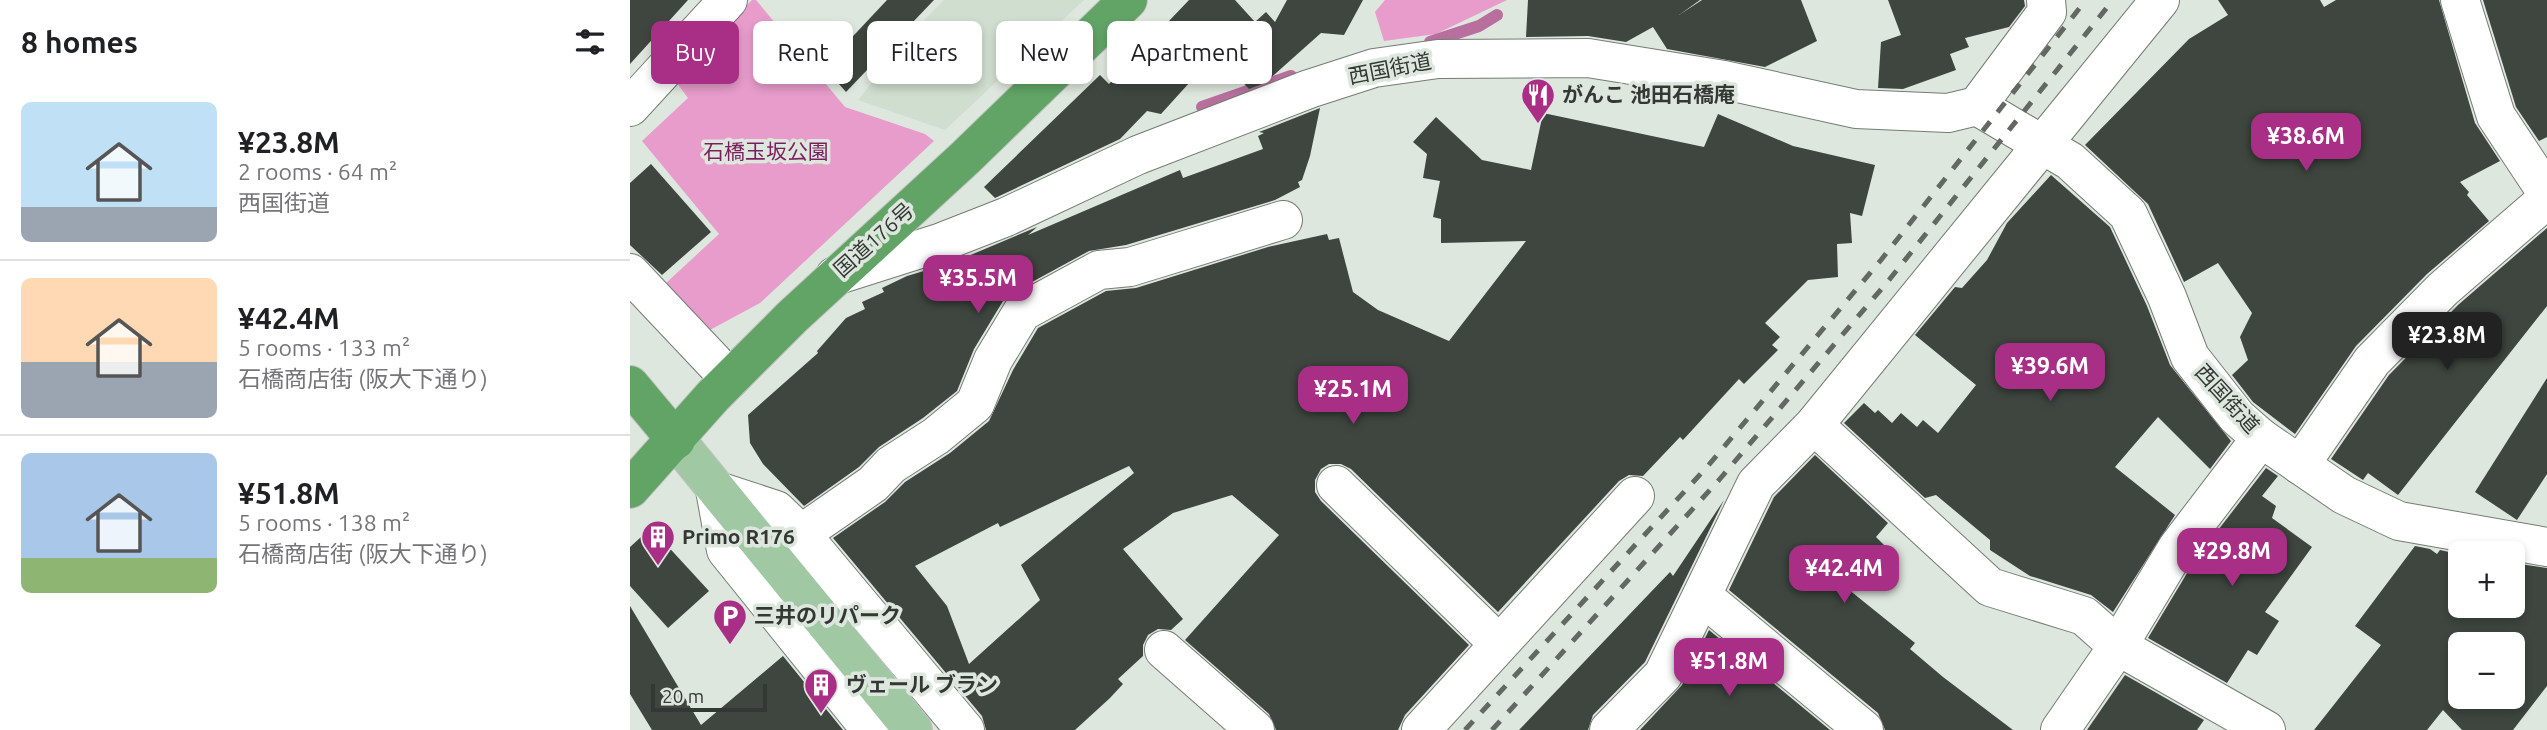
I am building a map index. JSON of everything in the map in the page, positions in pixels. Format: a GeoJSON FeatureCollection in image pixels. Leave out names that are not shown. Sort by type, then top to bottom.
{"type":"FeatureCollection","features":[{"type":"Feature","properties":{"kind":"highway","name":"国道176号"},"geometry":{"type":"LineString","coordinates":[[630,489],[730,379],[835,276],[965,158],[1128,0]]}},
{"type":"Feature","properties":{"kind":"highway"},"geometry":{"type":"LineString","coordinates":[[630,385],[676,440]]}},
{"type":"Feature","properties":{"kind":"main road"},"geometry":{"type":"LineString","coordinates":[[676,440],[913,730]]}},
{"type":"Feature","properties":{"kind":"street"},"geometry":{"type":"LineString","coordinates":[[1977,106],[2047,12],[2046,0]]}},
{"type":"Feature","properties":{"kind":"street"},"geometry":{"type":"LineString","coordinates":[[1609,730],[1663,676],[1756,484],[1814,425],[2160,0]]}},
{"type":"Feature","properties":{"kind":"street"},"geometry":{"type":"LineString","coordinates":[[2300,465],[2372,361],[2443,289],[2547,196],[2496,116],[2460,0]]}},
{"type":"Feature","properties":{"kind":"street"},"geometry":{"type":"LineString","coordinates":[[630,107],[710,6]]}},
{"type":"Feature","properties":{"kind":"street","name":"西国街道"},"geometry":{"type":"LineString","coordinates":[[835,276],[942,242],[1006,217],[1138,155],[1309,89],[1374,68],[1438,59],[1588,58],[1724,80],[1856,109],[1948,113],[1977,106],[2070,161],[2128,214],[2167,297],[2190,357],[2237,417],[2261,438],[2344,495],[2399,521],[2547,548]]}},
{"type":"Feature","properties":{"kind":"street"},"geometry":{"type":"LineString","coordinates":[[800,534],[873,484],[891,465],[936,436],[975,404],[993,360],[1022,312],[1099,270],[1130,267],[1283,220]]}},
{"type":"Feature","properties":{"kind":"street"},"geometry":{"type":"LineString","coordinates":[[630,272],[730,379]]}},
{"type":"Feature","properties":{"kind":"street"},"geometry":{"type":"LineString","coordinates":[[1814,425],[1990,587],[2084,615],[2118,646],[2266,730]]}},
{"type":"Feature","properties":{"kind":"street"},"geometry":{"type":"LineString","coordinates":[[2060,730],[2118,646],[2177,548],[2261,438]]}},
{"type":"Feature","properties":{"kind":"street"},"geometry":{"type":"LineString","coordinates":[[1336,485],[1499,643]]}},
{"type":"Feature","properties":{"kind":"street"},"geometry":{"type":"LineString","coordinates":[[871,730],[726,550],[715,490],[776,510],[800,534],[965,730]]}},
{"type":"Feature","properties":{"kind":"street"},"geometry":{"type":"LineString","coordinates":[[1421,730],[1635,496]]}},
{"type":"Feature","properties":{"kind":"street"},"geometry":{"type":"LineString","coordinates":[[1702,596],[1864,730]]}},
{"type":"Feature","properties":{"kind":"street"},"geometry":{"type":"LineString","coordinates":[[1164,650],[1255,730]]}},
{"type":"Feature","properties":{"kind":"shaded area"},"geometry":{"type":"Polygon","coordinates":[[[944,0],[1084,0],[1062,21],[996,21],[996,82],[945,130],[858,100],[871,84],[982,84],[982,21],[923,21],[944,0]]]}},
{"type":"Feature","properties":{"kind":"green space","name":"石橋玉坂公園"},"geometry":{"type":"Polygon","coordinates":[[[752,0],[756,0],[773,21],[753,21],[753,84],[826,84],[845,107],[925,134],[934,141],[760,303],[708,331],[665,284],[719,234],[642,141],[688,98],[678,84],[739,84],[739,21],[731,21],[752,0]]]}},
{"type":"Feature","properties":{"kind":"green space"},"geometry":{"type":"Polygon","coordinates":[[[1385,0],[1507,0],[1436,34],[1384,41],[1375,12],[1385,0]]]}},
{"type":"Feature","properties":{"kind":"building"},"geometry":{"type":"Polygon","coordinates":[[[630,0],[688,0],[669,21],[651,21],[651,41],[630,64],[630,0]]]}},
{"type":"Feature","properties":{"kind":"building"},"geometry":{"type":"Polygon","coordinates":[[[887,0],[934,0],[914,21],[867,21],[887,0]]]}},
{"type":"Feature","properties":{"kind":"building"},"geometry":{"type":"Polygon","coordinates":[[[1189,0],[1235,0],[1254,21],[1169,21],[1189,0]]]}},
{"type":"Feature","properties":{"kind":"building"},"geometry":{"type":"Polygon","coordinates":[[[1287,0],[1363,0],[1344,35],[1321,33],[1272,77],[1272,21],[1256,21],[1266,12],[1275,22],[1287,0]]]}},
{"type":"Feature","properties":{"kind":"building"},"geometry":{"type":"Polygon","coordinates":[[[1528,0],[1700,0],[1679,15],[1702,0],[1801,0],[1817,41],[1765,67],[1667,49],[1653,27],[1626,42],[1588,36],[1526,37],[1528,0]]]}},
{"type":"Feature","properties":{"kind":"building"},"geometry":{"type":"Polygon","coordinates":[[[1888,0],[2024,0],[2025,6],[2009,27],[1965,38],[1969,47],[1950,54],[1956,70],[1903,89],[1878,88],[1881,42],[1901,35],[1888,0]]]}},
{"type":"Feature","properties":{"kind":"building"},"geometry":{"type":"Polygon","coordinates":[[[2218,0],[2320,0],[2324,7],[2336,0],[2439,0],[2475,123],[2500,161],[2460,182],[2469,192],[2467,195],[2489,221],[2427,274],[2356,346],[2295,434],[2253,402],[2232,375],[2248,360],[2240,337],[2252,313],[2218,263],[2184,282],[2148,204],[2085,145],[2189,39],[2228,15],[2218,0]]]}},
{"type":"Feature","properties":{"kind":"building"},"geometry":{"type":"Polygon","coordinates":[[[2483,0],[2547,0],[2547,137],[2539,141],[2516,107],[2483,0]]]}},
{"type":"Feature","properties":{"kind":"building"},"geometry":{"type":"Polygon","coordinates":[[[867,21],[867,70],[846,92],[839,84],[853,84],[853,36],[867,21]]]}},
{"type":"Feature","properties":{"kind":"building"},"geometry":{"type":"Polygon","coordinates":[[[1100,75],[1107,84],[1188,84],[1161,114],[1147,111],[1120,139],[995,198],[984,187],[1100,75]]]}},
{"type":"Feature","properties":{"kind":"building"},"geometry":{"type":"Polygon","coordinates":[[[1244,84],[1262,84],[1249,89],[1244,84]]]}},
{"type":"Feature","properties":{"kind":"building"},"geometry":{"type":"Polygon","coordinates":[[[1320,108],[1310,156],[1302,180],[1298,182],[1300,187],[1275,200],[1126,245],[1089,251],[1012,293],[1003,301],[974,349],[957,391],[923,418],[879,447],[859,467],[804,506],[763,464],[750,443],[748,415],[818,353],[846,318],[865,309],[862,302],[884,292],[882,288],[907,276],[954,262],[1037,227],[1028,235],[1180,170],[1183,178],[1263,149],[1258,136],[1264,133],[1259,132],[1320,108]]]}},
{"type":"Feature","properties":{"kind":"building"},"geometry":{"type":"Polygon","coordinates":[[[1543,113],[1704,147],[1718,114],[1793,146],[1875,165],[1862,216],[1850,213],[1852,243],[1837,244],[1838,277],[1808,280],[1765,323],[1780,337],[1772,345],[1778,350],[1744,384],[1739,379],[1683,440],[1680,437],[1643,476],[1629,475],[1619,481],[1498,612],[1351,469],[1341,464],[1329,464],[1321,469],[1315,480],[1315,492],[1321,501],[1469,645],[1405,715],[1398,730],[1276,730],[1269,714],[1185,640],[1279,535],[1232,495],[1173,513],[1123,549],[1183,619],[1171,630],[1158,629],[1148,635],[1143,645],[1143,656],[1118,679],[1123,684],[1075,730],[986,730],[982,716],[833,538],[885,502],[905,482],[950,453],[989,421],[1013,370],[1038,328],[1106,291],[1136,288],[1268,247],[1327,234],[1329,240],[1339,238],[1353,292],[1378,310],[1449,341],[1526,241],[1441,243],[1441,219],[1433,217],[1440,181],[1423,178],[1427,154],[1413,142],[1436,117],[1482,160],[1531,170],[1543,113]],[[1129,466],[1000,527],[998,523],[915,566],[947,606],[969,664],[1040,600],[1021,565],[1134,473],[1129,466]]]}},
{"type":"Feature","properties":{"kind":"building"},"geometry":{"type":"Polygon","coordinates":[[[651,164],[711,232],[662,275],[630,245],[630,183],[651,164]]]}},
{"type":"Feature","properties":{"kind":"building"},"geometry":{"type":"Polygon","coordinates":[[[2051,175],[2110,227],[2147,306],[2170,365],[2231,441],[2210,469],[2158,417],[2115,467],[2175,515],[2113,612],[2091,595],[2030,576],[1990,550],[1990,540],[1936,495],[1925,498],[1844,423],[1864,403],[1875,413],[1878,410],[1892,423],[1901,413],[1917,427],[1923,420],[1938,433],[1976,385],[1915,335],[1955,287],[1962,288],[1987,260],[2007,223],[2051,175]]]}},
{"type":"Feature","properties":{"kind":"building"},"geometry":{"type":"Polygon","coordinates":[[[2547,228],[2547,306],[2398,495],[2368,473],[2363,480],[2331,459],[2389,375],[2458,305],[2547,228]]]}},
{"type":"Feature","properties":{"kind":"building"},"geometry":{"type":"Polygon","coordinates":[[[2547,378],[2547,474],[2517,520],[2475,492],[2547,378]]]}},
{"type":"Feature","properties":{"kind":"building"},"geometry":{"type":"Polygon","coordinates":[[[1815,455],[1888,523],[1876,537],[1884,545],[1848,589],[1915,643],[1910,649],[2013,730],[1885,730],[1878,713],[1729,590],[1774,497],[1815,455]]]}},
{"type":"Feature","properties":{"kind":"building"},"geometry":{"type":"Polygon","coordinates":[[[2266,468],[2278,476],[2262,496],[2276,506],[2272,518],[2312,547],[2265,612],[2279,621],[2257,655],[2248,650],[2227,683],[2148,638],[2195,560],[2266,468]]]}},
{"type":"Feature","properties":{"kind":"building"},"geometry":{"type":"Polygon","coordinates":[[[1724,500],[1645,662],[1593,715],[1588,730],[1519,730],[1670,572],[1673,576],[1724,500]]]}},
{"type":"Feature","properties":{"kind":"building","name":"Primo R176"},"geometry":{"type":"Polygon","coordinates":[[[651,528],[709,591],[668,628],[630,586],[630,547],[651,528]]]}},
{"type":"Feature","properties":{"kind":"building"},"geometry":{"type":"Polygon","coordinates":[[[2415,546],[2430,549],[2437,554],[2440,550],[2448,552],[2448,618],[2525,618],[2525,565],[2547,568],[2547,686],[2513,730],[2462,730],[2443,710],[2427,730],[2314,730],[2381,645],[2355,626],[2415,546]]]}},
{"type":"Feature","properties":{"kind":"building"},"geometry":{"type":"Polygon","coordinates":[[[630,606],[701,725],[783,656],[843,730],[652,730],[630,694],[630,606]]]}},
{"type":"Feature","properties":{"kind":"building"},"geometry":{"type":"Polygon","coordinates":[[[1709,630],[1830,730],[1640,730],[1682,685],[1709,630]]]}},
{"type":"Feature","properties":{"kind":"building"},"geometry":{"type":"Polygon","coordinates":[[[2125,675],[2204,720],[2197,730],[2087,730],[2125,675]]]}},
{"type":"Feature","properties":{"kind":"waterway"},"geometry":{"type":"LineString","coordinates":[[1430,42],[1479,26],[1497,15]]}},
{"type":"Feature","properties":{"kind":"waterway"},"geometry":{"type":"LineString","coordinates":[[1202,107],[1291,76]]}},
{"type":"Feature","properties":{"kind":"railway"},"geometry":{"type":"LineString","coordinates":[[1465,730],[1707,467],[1881,260],[2086,0]]}},
{"type":"Feature","properties":{"kind":"railway"},"geometry":{"type":"LineString","coordinates":[[1492,730],[1719,480],[1889,280],[2113,0]]}},
{"type":"Feature","properties":{"kind":"place","name":"がんこ 池田石橋庵"},"geometry":{"type":"Point","coordinates":[1538,125]}},
{"type":"Feature","properties":{"kind":"place","name":"Primo R176"},"geometry":{"type":"Point","coordinates":[658,567]}},
{"type":"Feature","properties":{"kind":"place","name":"三井のリパーク"},"geometry":{"type":"Point","coordinates":[730,646]}},
{"type":"Feature","properties":{"kind":"place","name":"ヴェール ブラン"},"geometry":{"type":"Point","coordinates":[821,715]}}]}
